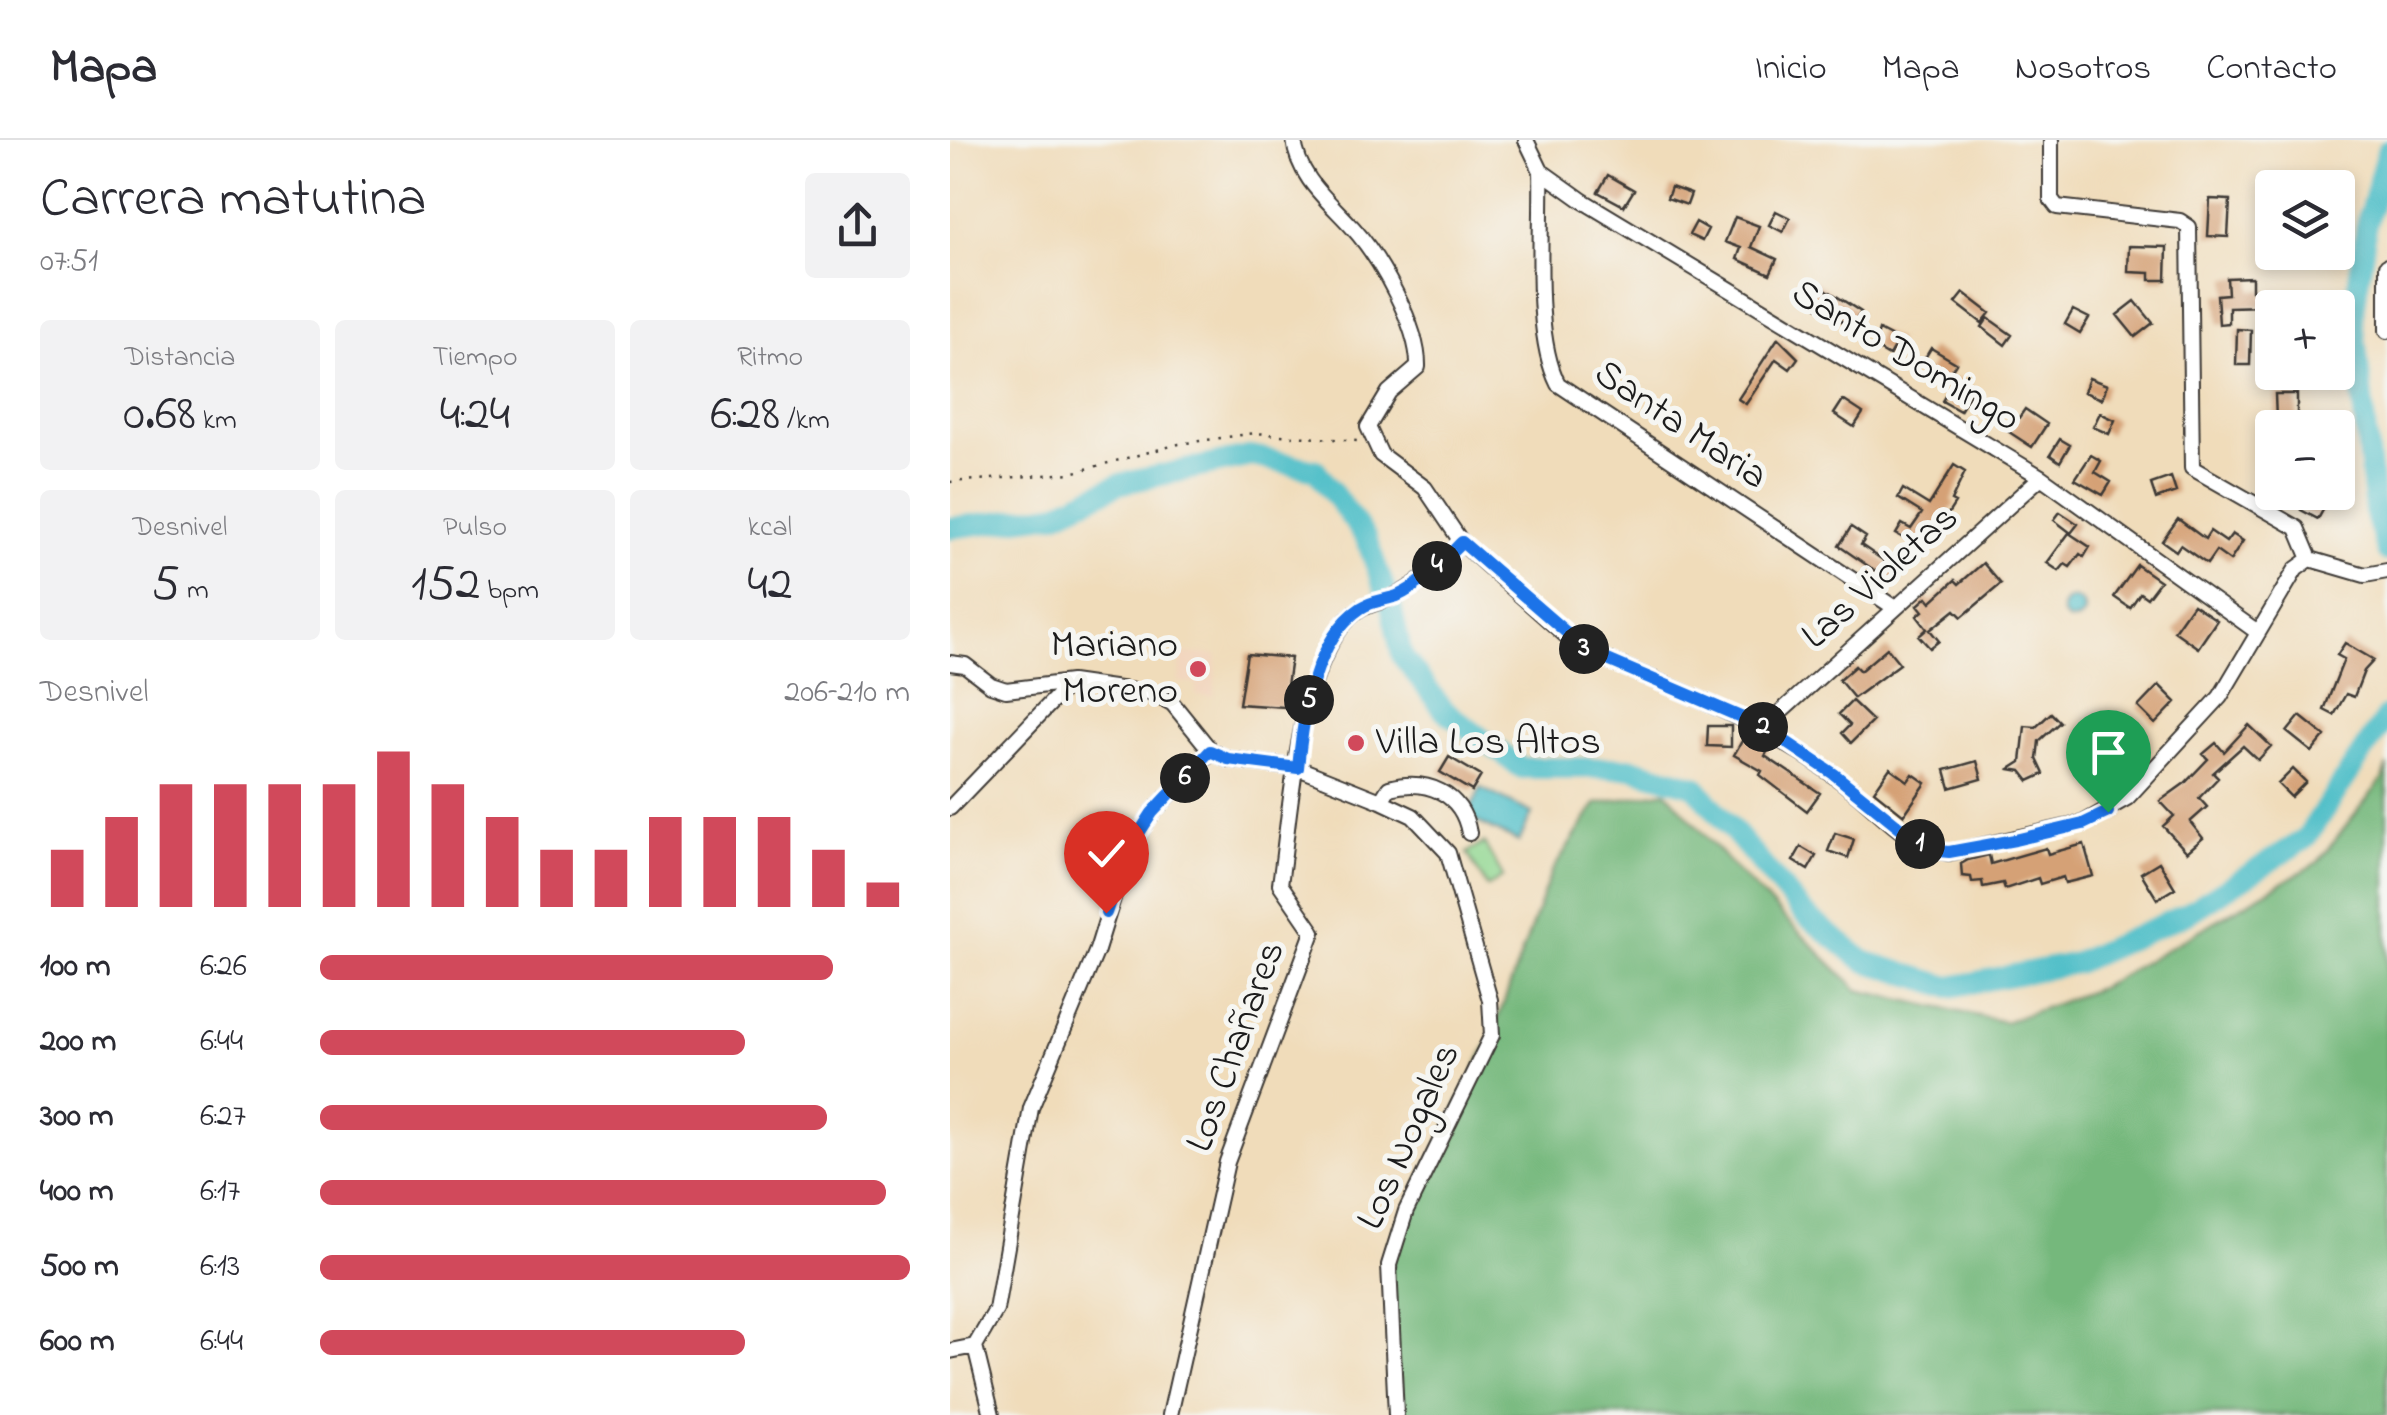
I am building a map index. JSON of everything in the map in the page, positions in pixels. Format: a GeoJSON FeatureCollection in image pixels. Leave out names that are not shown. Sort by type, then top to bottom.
{"type":"FeatureCollection","features":[{"type":"Feature","properties":{"kind":"street"},"geometry":{"type":"LineString","coordinates":[[1294,140],[1302,171],[1356,231],[1402,306],[1418,351],[1418,367],[1376,409],[1368,427],[1381,454],[1425,488],[1462,542],[1589,652],[1764,727],[1834,774],[1928,850],[1949,852],[2083,824],[2127,798],[2220,697],[2256,630],[2296,569],[2310,559]]}},
{"type":"Feature","properties":{"kind":"street","name":"Santo Domingo"},"geometry":{"type":"LineString","coordinates":[[1526,140],[1541,171],[1582,201],[2041,477],[2256,630]]}},
{"type":"Feature","properties":{"kind":"street"},"geometry":{"type":"LineString","coordinates":[[2051,140],[2051,199],[2057,207],[2180,221],[2189,227],[2192,468],[2297,528],[2310,559]]}},
{"type":"Feature","properties":{"kind":"street","name":"Santa Maria"},"geometry":{"type":"LineString","coordinates":[[1541,171],[1544,318],[1549,366],[1558,384],[1895,608]]}},
{"type":"Feature","properties":{"kind":"street"},"geometry":{"type":"LineString","coordinates":[[2387,266],[2387,331]]}},
{"type":"Feature","properties":{"kind":"street","name":"Las Violetas"},"geometry":{"type":"LineString","coordinates":[[1764,727],[2041,477]]}},
{"type":"Feature","properties":{"kind":"street","name":"Los Chañares"},"geometry":{"type":"LineString","coordinates":[[1169,1415],[1228,1162],[1313,932],[1280,884],[1307,705],[1331,642],[1364,606],[1399,595],[1462,542]]}},
{"type":"Feature","properties":{"kind":"street"},"geometry":{"type":"LineString","coordinates":[[2310,559],[2365,576],[2385,572]]}},
{"type":"Feature","properties":{"kind":"street"},"geometry":{"type":"LineString","coordinates":[[950,662],[965,665],[991,685],[1006,690],[1071,682],[1155,694],[1173,704],[1210,751],[1152,813],[1127,852],[1097,950],[1030,1108],[996,1310],[975,1346],[992,1415]]}},
{"type":"Feature","properties":{"kind":"street"},"geometry":{"type":"LineString","coordinates":[[950,808],[1071,682]]}},
{"type":"Feature","properties":{"kind":"street","name":"Los Nogales"},"geometry":{"type":"LineString","coordinates":[[1210,751],[1228,759],[1298,768],[1413,816],[1448,854],[1490,1000],[1492,1035],[1406,1211],[1390,1266],[1396,1415]]}},
{"type":"Feature","properties":{"kind":"street"},"geometry":{"type":"LineString","coordinates":[[1381,800],[1389,788],[1402,784],[1440,790],[1460,809],[1469,833]]}},
{"type":"Feature","properties":{"kind":"street"},"geometry":{"type":"LineString","coordinates":[[950,1351],[975,1346]]}},
{"type":"Feature","properties":{"kind":"path"},"geometry":{"type":"LineString","coordinates":[[950,482],[1071,473],[1179,444],[1255,433],[1374,443]]}},
{"type":"Feature","properties":{"kind":"shaded area","name":"Mariano Moreno"},"geometry":{"type":"Polygon","coordinates":[[[1181,653],[1217,655],[1214,696],[1196,695],[1196,683],[1179,682],[1181,653]]]}},
{"type":"Feature","properties":{"kind":"green space"},"geometry":{"type":"Polygon","coordinates":[[[2387,765],[2387,1415],[1396,1415],[1388,1280],[1406,1211],[1492,1035],[1551,873],[1596,804],[1666,791],[1735,869],[1858,990],[2005,1022],[2099,988],[2318,862],[2382,780],[2387,765]]]}},
{"type":"Feature","properties":{"kind":"green space"},"geometry":{"type":"Polygon","coordinates":[[[1484,843],[1503,877],[1487,887],[1467,853],[1484,843]]]}},
{"type":"Feature","properties":{"kind":"water"},"geometry":{"type":"Polygon","coordinates":[[[2073,599],[2081,602],[2081,618],[2073,621],[2065,618],[2062,610],[2065,602],[2073,599]]]}},
{"type":"Feature","properties":{"kind":"water"},"geometry":{"type":"Polygon","coordinates":[[[1481,788],[1532,813],[1519,842],[1467,817],[1481,788]]]}},
{"type":"Feature","properties":{"kind":"building"},"geometry":{"type":"Polygon","coordinates":[[[1608,175],[1634,190],[1624,206],[1598,192],[1608,175]]]}},
{"type":"Feature","properties":{"kind":"building"},"geometry":{"type":"Polygon","coordinates":[[[1671,187],[1691,194],[1687,205],[1667,198],[1671,187]]]}},
{"type":"Feature","properties":{"kind":"building"},"geometry":{"type":"Polygon","coordinates":[[[2210,199],[2230,200],[2228,237],[2208,236],[2210,199]]]}},
{"type":"Feature","properties":{"kind":"building"},"geometry":{"type":"Polygon","coordinates":[[[1776,211],[1790,218],[1783,232],[1769,225],[1776,211]]]}},
{"type":"Feature","properties":{"kind":"building"},"geometry":{"type":"Polygon","coordinates":[[[1735,217],[1759,226],[1751,247],[1777,259],[1770,274],[1737,259],[1741,248],[1725,242],[1735,217]]]}},
{"type":"Feature","properties":{"kind":"building"},"geometry":{"type":"Polygon","coordinates":[[[1696,222],[1708,229],[1702,241],[1689,235],[1696,222]]]}},
{"type":"Feature","properties":{"kind":"building"},"geometry":{"type":"Polygon","coordinates":[[[2129,246],[2167,247],[2166,280],[2150,280],[2150,273],[2128,272],[2129,246]]]}},
{"type":"Feature","properties":{"kind":"building"},"geometry":{"type":"Polygon","coordinates":[[[2252,277],[2255,306],[2229,307],[2229,323],[2219,324],[2217,295],[2228,294],[2227,278],[2252,277]]]}},
{"type":"Feature","properties":{"kind":"building"},"geometry":{"type":"Polygon","coordinates":[[[1813,281],[1861,312],[1852,327],[1802,298],[1813,281]]]}},
{"type":"Feature","properties":{"kind":"building"},"geometry":{"type":"Polygon","coordinates":[[[1964,293],[1990,313],[1982,323],[1956,303],[1964,293]]]}},
{"type":"Feature","properties":{"kind":"building"},"geometry":{"type":"Polygon","coordinates":[[[2135,301],[2153,323],[2135,337],[2117,315],[2135,301]]]}},
{"type":"Feature","properties":{"kind":"building"},"geometry":{"type":"Polygon","coordinates":[[[2073,310],[2089,318],[2080,333],[2065,324],[2073,310]]]}},
{"type":"Feature","properties":{"kind":"building"},"geometry":{"type":"Polygon","coordinates":[[[1988,318],[2012,335],[2005,345],[1982,327],[1988,318]]]}},
{"type":"Feature","properties":{"kind":"building"},"geometry":{"type":"Polygon","coordinates":[[[2237,329],[2251,330],[2250,365],[2236,365],[2237,329]]]}},
{"type":"Feature","properties":{"kind":"building"},"geometry":{"type":"Polygon","coordinates":[[[1879,330],[1898,340],[1889,356],[1874,347],[1879,330]]]}},
{"type":"Feature","properties":{"kind":"building"},"geometry":{"type":"Polygon","coordinates":[[[1778,338],[1798,358],[1790,369],[1776,359],[1746,404],[1738,399],[1778,338]]]}},
{"type":"Feature","properties":{"kind":"building"},"geometry":{"type":"Polygon","coordinates":[[[1931,348],[1956,363],[1944,382],[1927,372],[1933,363],[1925,358],[1931,348]]]}},
{"type":"Feature","properties":{"kind":"building"},"geometry":{"type":"Polygon","coordinates":[[[1956,378],[1973,389],[1960,411],[1942,401],[1956,378]]]}},
{"type":"Feature","properties":{"kind":"building"},"geometry":{"type":"Polygon","coordinates":[[[2089,378],[2107,385],[2102,399],[2084,392],[2089,378]]]}},
{"type":"Feature","properties":{"kind":"building"},"geometry":{"type":"Polygon","coordinates":[[[2275,394],[2297,394],[2297,410],[2276,410],[2275,394]]]}},
{"type":"Feature","properties":{"kind":"building"},"geometry":{"type":"Polygon","coordinates":[[[1843,400],[1863,413],[1854,427],[1834,414],[1843,400]]]}},
{"type":"Feature","properties":{"kind":"building"},"geometry":{"type":"Polygon","coordinates":[[[2025,409],[2047,424],[2032,447],[2009,432],[2025,409]]]}},
{"type":"Feature","properties":{"kind":"building"},"geometry":{"type":"Polygon","coordinates":[[[2100,413],[2115,420],[2109,434],[2093,427],[2100,413]]]}},
{"type":"Feature","properties":{"kind":"building"},"geometry":{"type":"Polygon","coordinates":[[[2060,439],[2070,445],[2060,462],[2050,455],[2060,439]]]}},
{"type":"Feature","properties":{"kind":"building"},"geometry":{"type":"Polygon","coordinates":[[[2091,455],[2101,461],[2095,472],[2111,482],[2103,495],[2075,479],[2091,455]]]}},
{"type":"Feature","properties":{"kind":"building"},"geometry":{"type":"Polygon","coordinates":[[[1954,465],[1965,472],[1951,501],[1955,503],[1941,525],[1920,547],[1896,534],[1902,524],[1911,529],[1922,513],[1898,498],[1903,489],[1929,505],[1954,465]]]}},
{"type":"Feature","properties":{"kind":"building"},"geometry":{"type":"Polygon","coordinates":[[[2171,477],[2176,492],[2156,499],[2151,484],[2171,477]]]}},
{"type":"Feature","properties":{"kind":"building"},"geometry":{"type":"Polygon","coordinates":[[[2301,510],[2323,510],[2318,519],[2301,510]]]}},
{"type":"Feature","properties":{"kind":"building"},"geometry":{"type":"Polygon","coordinates":[[[2060,512],[2078,524],[2071,533],[2054,520],[2060,512]]]}},
{"type":"Feature","properties":{"kind":"building"},"geometry":{"type":"Polygon","coordinates":[[[2178,519],[2205,539],[2210,531],[2226,542],[2232,534],[2243,541],[2230,561],[2216,551],[2207,564],[2180,545],[2176,551],[2162,541],[2178,519]]]}},
{"type":"Feature","properties":{"kind":"building"},"geometry":{"type":"Polygon","coordinates":[[[1851,527],[1866,537],[1861,545],[1900,572],[1893,583],[1839,546],[1851,527]]]}},
{"type":"Feature","properties":{"kind":"building"},"geometry":{"type":"Polygon","coordinates":[[[2069,533],[2090,547],[2084,557],[2080,554],[2070,567],[2065,564],[2059,571],[2047,563],[2069,533]]]}},
{"type":"Feature","properties":{"kind":"building"},"geometry":{"type":"Polygon","coordinates":[[[1983,563],[2001,584],[1962,617],[1955,610],[1930,630],[1939,641],[1930,648],[1919,636],[1927,629],[1917,616],[1923,611],[1918,605],[1927,597],[1931,602],[1955,580],[1959,584],[1983,563]]]}},
{"type":"Feature","properties":{"kind":"building"},"geometry":{"type":"Polygon","coordinates":[[[2137,565],[2160,581],[2147,598],[2140,593],[2130,608],[2114,597],[2137,565]]]}},
{"type":"Feature","properties":{"kind":"building"},"geometry":{"type":"Polygon","coordinates":[[[2193,604],[2217,620],[2198,648],[2174,631],[2193,604]]]}},
{"type":"Feature","properties":{"kind":"building"},"geometry":{"type":"Polygon","coordinates":[[[2345,643],[2374,660],[2364,671],[2354,697],[2346,694],[2334,715],[2324,710],[2344,659],[2337,655],[2345,643]]]}},
{"type":"Feature","properties":{"kind":"building"},"geometry":{"type":"Polygon","coordinates":[[[1887,648],[1900,664],[1854,698],[1839,680],[1855,666],[1860,671],[1887,648]]]}},
{"type":"Feature","properties":{"kind":"building"},"geometry":{"type":"Polygon","coordinates":[[[1247,654],[1291,658],[1284,707],[1239,704],[1247,654]]]}},
{"type":"Feature","properties":{"kind":"building"},"geometry":{"type":"Polygon","coordinates":[[[2159,685],[2176,702],[2155,724],[2138,707],[2159,685]]]}},
{"type":"Feature","properties":{"kind":"building"},"geometry":{"type":"Polygon","coordinates":[[[1852,701],[1873,721],[1851,743],[1842,733],[1850,725],[1839,714],[1852,701]]]}},
{"type":"Feature","properties":{"kind":"building"},"geometry":{"type":"Polygon","coordinates":[[[2051,713],[2060,722],[2039,741],[2037,759],[2044,774],[2029,781],[2021,771],[2010,769],[2021,762],[2025,726],[2036,727],[2051,713]]]}},
{"type":"Feature","properties":{"kind":"building"},"geometry":{"type":"Polygon","coordinates":[[[2300,716],[2325,736],[2312,752],[2287,732],[2300,716]]]}},
{"type":"Feature","properties":{"kind":"building"},"geometry":{"type":"Polygon","coordinates":[[[2249,725],[2271,746],[2258,760],[2243,746],[2213,773],[2218,778],[2199,798],[2207,807],[2190,822],[2203,838],[2187,852],[2163,826],[2174,816],[2160,801],[2208,759],[2203,754],[2216,743],[2224,752],[2249,725]]]}},
{"type":"Feature","properties":{"kind":"building"},"geometry":{"type":"Polygon","coordinates":[[[1708,726],[1731,726],[1731,747],[1707,746],[1708,726]]]}},
{"type":"Feature","properties":{"kind":"building"},"geometry":{"type":"Polygon","coordinates":[[[1746,734],[1770,747],[1765,756],[1820,793],[1807,811],[1760,775],[1762,771],[1734,755],[1746,734]]]}},
{"type":"Feature","properties":{"kind":"building"},"geometry":{"type":"Polygon","coordinates":[[[1449,757],[1481,776],[1472,791],[1440,772],[1449,757]]]}},
{"type":"Feature","properties":{"kind":"building"},"geometry":{"type":"Polygon","coordinates":[[[1977,761],[1982,779],[1950,788],[1945,770],[1977,761]]]}},
{"type":"Feature","properties":{"kind":"building"},"geometry":{"type":"Polygon","coordinates":[[[1890,768],[1908,781],[1913,774],[1926,783],[1904,815],[1874,791],[1890,768]]]}},
{"type":"Feature","properties":{"kind":"building"},"geometry":{"type":"Polygon","coordinates":[[[2293,769],[2306,782],[2291,797],[2278,784],[2293,769]]]}},
{"type":"Feature","properties":{"kind":"building"},"geometry":{"type":"Polygon","coordinates":[[[1835,833],[1854,839],[1848,858],[1828,851],[1835,833]]]}},
{"type":"Feature","properties":{"kind":"building"},"geometry":{"type":"Polygon","coordinates":[[[2084,844],[2093,876],[2065,883],[2063,877],[2040,884],[2038,878],[2005,889],[2003,883],[1983,887],[1982,881],[1972,882],[1971,877],[1962,876],[1961,864],[1968,860],[1989,855],[1991,864],[2046,848],[2048,854],[2084,844]]]}},
{"type":"Feature","properties":{"kind":"building"},"geometry":{"type":"Polygon","coordinates":[[[1801,847],[1816,856],[1808,870],[1793,861],[1801,847]]]}},
{"type":"Feature","properties":{"kind":"building"},"geometry":{"type":"Polygon","coordinates":[[[2159,862],[2175,888],[2157,899],[2141,873],[2159,862]]]}},
{"type":"Feature","properties":{"kind":"waterway"},"geometry":{"type":"LineString","coordinates":[[2387,151],[2367,223],[2353,319],[2375,512],[2387,551]]}},
{"type":"Feature","properties":{"kind":"waterway"},"geometry":{"type":"LineString","coordinates":[[950,528],[1055,514],[1119,484],[1252,456],[1316,470],[1366,538],[1392,610],[1402,656],[1444,710],[1521,768],[1631,768],[1695,786],[1805,915],[1864,961],[1950,987],[2076,963],[2188,913],[2305,839],[2387,716]]}},
{"type":"Feature","properties":{"kind":"place","name":"Mariano Moreno"},"geometry":{"type":"Point","coordinates":[1198,669]}},
{"type":"Feature","properties":{"kind":"place","name":"Villa Los Altos"},"geometry":{"type":"Point","coordinates":[1356,743]}},
{"type":"Feature","properties":{"kind":"route"},"geometry":{"type":"LineString","coordinates":[[1106,913],[1127,852],[1152,813],[1210,751],[1228,759],[1298,768],[1307,705],[1331,642],[1347,619],[1364,606],[1399,595],[1422,580],[1462,542],[1589,652],[1764,727],[1834,774],[1928,850],[1949,852],[2015,840],[2083,824],[2108,812]]}}]}
